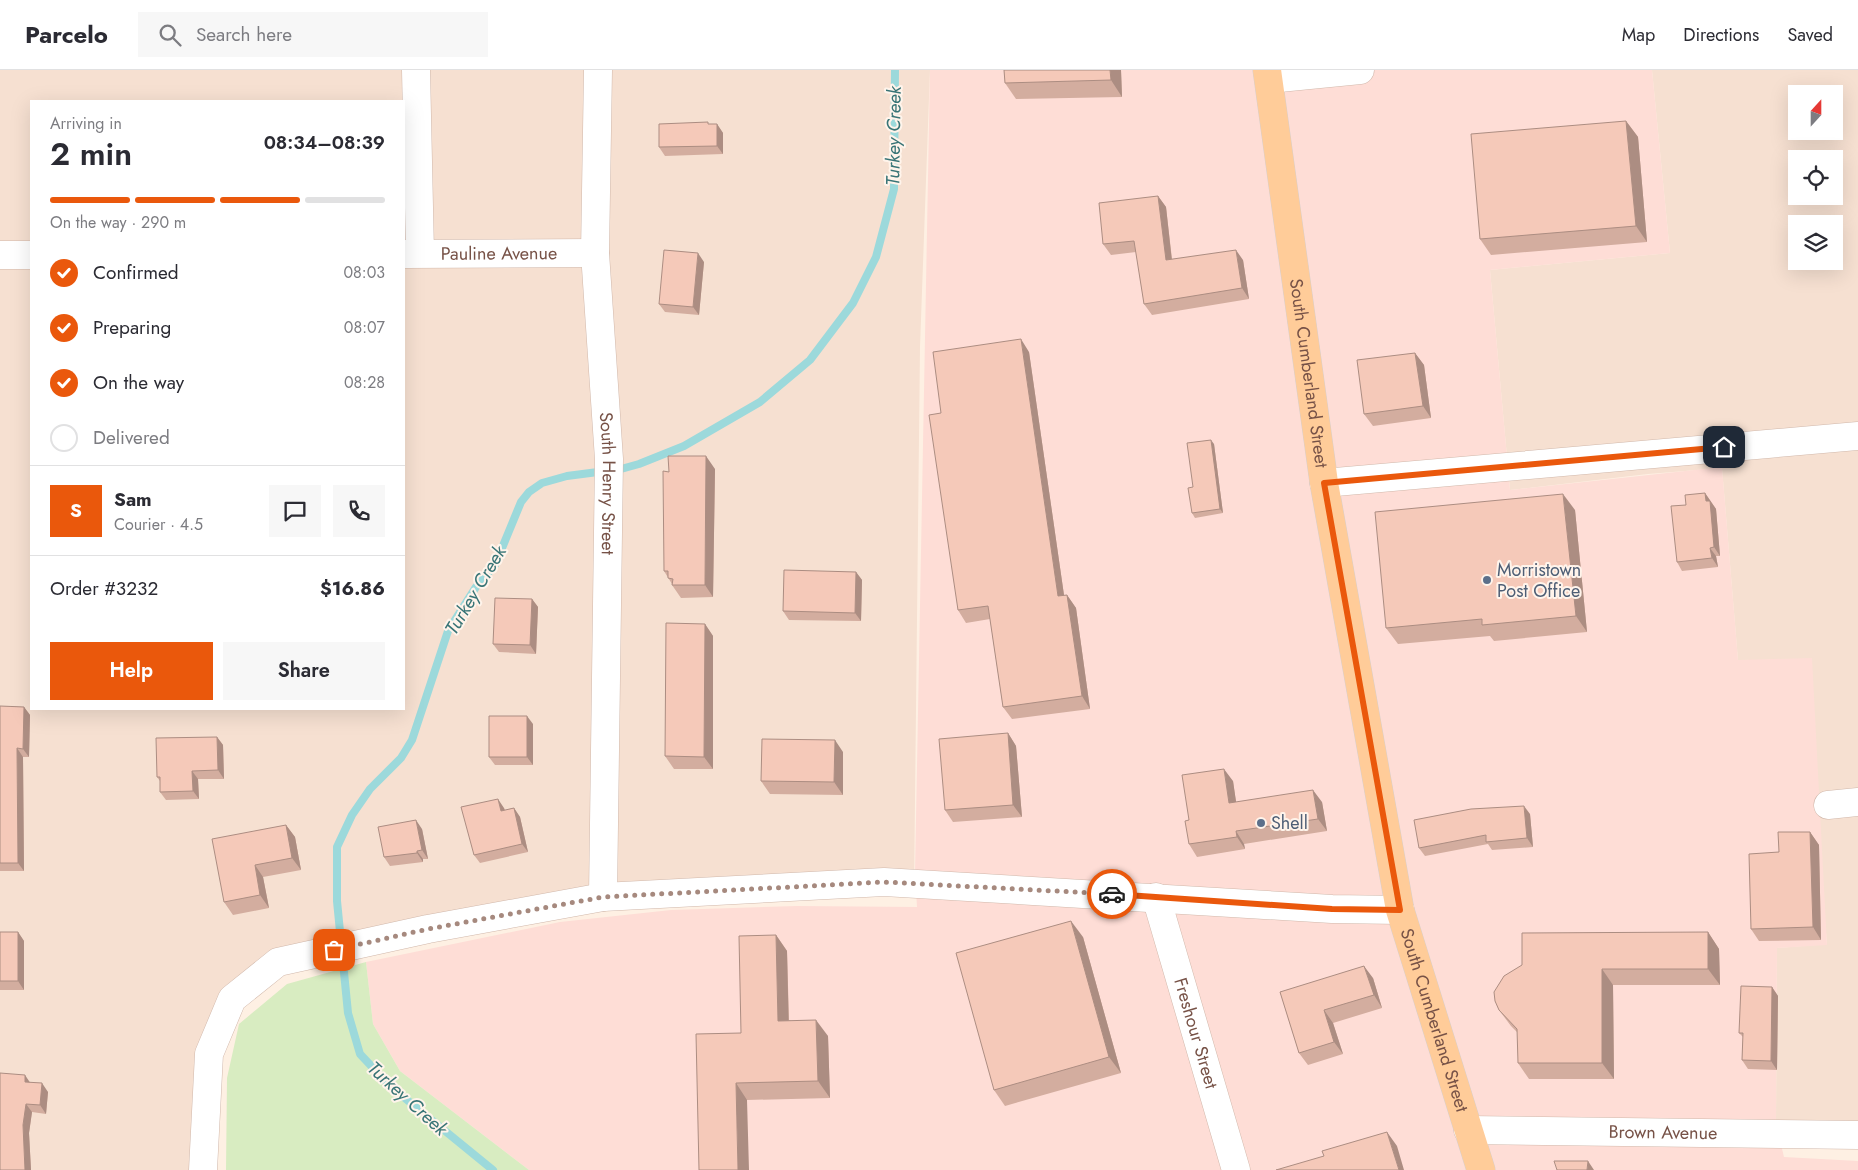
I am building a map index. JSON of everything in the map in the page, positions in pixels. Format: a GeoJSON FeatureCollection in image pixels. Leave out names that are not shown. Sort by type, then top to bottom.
{"type":"FeatureCollection","features":[{"type":"Feature","properties":{"kind":"main road","name":"South Cumberland Street"},"geometry":{"type":"LineString","coordinates":[[1268,75],[1324,483],[1400,910],[1481,1170]]}},
{"type":"Feature","properties":{"kind":"street"},"geometry":{"type":"LineString","coordinates":[[412,254],[416,70]]}},
{"type":"Feature","properties":{"kind":"street","name":"South Henry Street"},"geometry":{"type":"LineString","coordinates":[[598,70],[595,253],[609,458],[603,897]]}},
{"type":"Feature","properties":{"kind":"street"},"geometry":{"type":"LineString","coordinates":[[1268,75],[1360,70]]}},
{"type":"Feature","properties":{"kind":"street","name":"Pauline Avenue"},"geometry":{"type":"LineString","coordinates":[[412,254],[595,253]]}},
{"type":"Feature","properties":{"kind":"street"},"geometry":{"type":"LineString","coordinates":[[0,255],[30,255]]}},
{"type":"Feature","properties":{"kind":"street"},"geometry":{"type":"LineString","coordinates":[[1324,483],[1858,436]]}},
{"type":"Feature","properties":{"kind":"street"},"geometry":{"type":"LineString","coordinates":[[1828,805],[1858,802]]}},
{"type":"Feature","properties":{"kind":"street"},"geometry":{"type":"LineString","coordinates":[[204,1170],[210,1054],[232,999],[278,962],[428,929],[603,897],[884,882],[1332,909],[1400,910]]}},
{"type":"Feature","properties":{"kind":"street","name":"Freshour Street"},"geometry":{"type":"LineString","coordinates":[[1156,897],[1236,1170]]}},
{"type":"Feature","properties":{"kind":"street","name":"Brown Avenue"},"geometry":{"type":"LineString","coordinates":[[1468,1130],[1858,1134]]}},
{"type":"Feature","properties":{"kind":"shaded area"},"geometry":{"type":"Polygon","coordinates":[[[0,70],[930,70],[920,347],[914,892],[603,897],[278,962],[232,999],[203,1170],[0,1170],[0,70]]]}},
{"type":"Feature","properties":{"kind":"shaded area"},"geometry":{"type":"Polygon","coordinates":[[[930,70],[1652,70],[1670,253],[1490,270],[1510,490],[1722,467],[1738,660],[1812,658],[1827,945],[1777,948],[1776,1124],[1784,1157],[1858,1161],[1858,1170],[529,1170],[400,1071],[373,1024],[366,962],[560,922],[671,910],[797,906],[917,907],[915,873],[930,70]]]}},
{"type":"Feature","properties":{"kind":"shaded area"},"geometry":{"type":"Polygon","coordinates":[[[1652,70],[1858,70],[1858,1134],[1776,1124],[1777,948],[1827,944],[1826,933],[1738,660],[1722,468],[1648,474],[1510,490],[1490,270],[1670,253],[1652,70]]]}},
{"type":"Feature","properties":{"kind":"green space"},"geometry":{"type":"Polygon","coordinates":[[[366,962],[373,1024],[400,1071],[529,1170],[226,1170],[227,1078],[239,1024],[287,984],[366,962]]]}},
{"type":"Feature","properties":{"kind":"building"},"geometry":{"type":"Polygon","coordinates":[[[1004,70],[1110,70],[1111,80],[1005,83],[1004,70]]]}},
{"type":"Feature","properties":{"kind":"building"},"geometry":{"type":"Polygon","coordinates":[[[1626,121],[1636,226],[1480,239],[1471,134],[1626,121]]]}},
{"type":"Feature","properties":{"kind":"building"},"geometry":{"type":"Polygon","coordinates":[[[708,122],[708,124],[717,124],[717,146],[659,147],[659,124],[708,122]]]}},
{"type":"Feature","properties":{"kind":"building"},"geometry":{"type":"Polygon","coordinates":[[[1158,196],[1166,260],[1236,250],[1242,288],[1144,304],[1134,241],[1103,244],[1099,203],[1158,196]]]}},
{"type":"Feature","properties":{"kind":"building"},"geometry":{"type":"Polygon","coordinates":[[[664,250],[698,253],[693,307],[659,304],[664,250]]]}},
{"type":"Feature","properties":{"kind":"building"},"geometry":{"type":"Polygon","coordinates":[[[1021,339],[1058,596],[1067,595],[1082,696],[1003,707],[988,606],[958,610],[929,415],[941,413],[933,352],[1021,339]]]}},
{"type":"Feature","properties":{"kind":"building"},"geometry":{"type":"Polygon","coordinates":[[[1415,353],[1423,406],[1364,414],[1357,360],[1415,353]]]}},
{"type":"Feature","properties":{"kind":"building"},"geometry":{"type":"Polygon","coordinates":[[[1211,440],[1220,509],[1192,513],[1188,488],[1193,487],[1187,443],[1211,440]]]}},
{"type":"Feature","properties":{"kind":"building"},"geometry":{"type":"Polygon","coordinates":[[[668,456],[706,456],[705,585],[672,585],[673,579],[668,578],[668,571],[664,571],[663,471],[669,472],[668,456]]]}},
{"type":"Feature","properties":{"kind":"building"},"geometry":{"type":"Polygon","coordinates":[[[1705,493],[1706,501],[1710,501],[1714,547],[1710,548],[1712,558],[1677,562],[1671,506],[1686,505],[1685,495],[1705,493]]]}},
{"type":"Feature","properties":{"kind":"building","name":"Morristown Post Office"},"geometry":{"type":"Polygon","coordinates":[[[1563,494],[1576,616],[1482,625],[1482,619],[1386,628],[1375,512],[1563,494]]]}},
{"type":"Feature","properties":{"kind":"building"},"geometry":{"type":"Polygon","coordinates":[[[784,570],[856,572],[855,613],[783,611],[784,570]]]}},
{"type":"Feature","properties":{"kind":"building"},"geometry":{"type":"Polygon","coordinates":[[[495,598],[532,599],[530,645],[493,644],[495,598]]]}},
{"type":"Feature","properties":{"kind":"building"},"geometry":{"type":"Polygon","coordinates":[[[666,623],[705,624],[704,757],[665,756],[666,623]]]}},
{"type":"Feature","properties":{"kind":"building"},"geometry":{"type":"Polygon","coordinates":[[[0,706],[24,707],[23,749],[17,748],[18,863],[0,863],[0,706]]]}},
{"type":"Feature","properties":{"kind":"building"},"geometry":{"type":"Polygon","coordinates":[[[489,716],[527,716],[527,757],[489,757],[489,716]]]}},
{"type":"Feature","properties":{"kind":"building"},"geometry":{"type":"Polygon","coordinates":[[[1008,733],[1013,805],[945,810],[939,739],[1008,733]]]}},
{"type":"Feature","properties":{"kind":"building"},"geometry":{"type":"Polygon","coordinates":[[[217,737],[218,770],[192,771],[193,791],[160,792],[160,777],[157,777],[156,738],[217,737]]]}},
{"type":"Feature","properties":{"kind":"building"},"geometry":{"type":"Polygon","coordinates":[[[762,739],[835,740],[834,782],[761,781],[762,739]]]}},
{"type":"Feature","properties":{"kind":"building","name":"Shell"},"geometry":{"type":"Polygon","coordinates":[[[1224,769],[1229,803],[1313,790],[1318,819],[1236,831],[1237,837],[1189,844],[1185,821],[1189,820],[1182,775],[1224,769]]]}},
{"type":"Feature","properties":{"kind":"building"},"geometry":{"type":"Polygon","coordinates":[[[498,799],[501,811],[514,808],[522,844],[474,855],[461,807],[498,799]]]}},
{"type":"Feature","properties":{"kind":"building"},"geometry":{"type":"Polygon","coordinates":[[[1524,806],[1527,838],[1486,842],[1486,835],[1419,848],[1414,820],[1471,809],[1524,806]]]}},
{"type":"Feature","properties":{"kind":"building"},"geometry":{"type":"Polygon","coordinates":[[[416,820],[422,850],[417,851],[417,853],[384,857],[378,827],[416,820]]]}},
{"type":"Feature","properties":{"kind":"building"},"geometry":{"type":"Polygon","coordinates":[[[286,825],[292,858],[255,865],[260,895],[224,902],[212,839],[286,825]]]}},
{"type":"Feature","properties":{"kind":"building"},"geometry":{"type":"Polygon","coordinates":[[[1778,832],[1810,832],[1813,927],[1751,929],[1749,854],[1779,852],[1778,832]]]}},
{"type":"Feature","properties":{"kind":"building"},"geometry":{"type":"Polygon","coordinates":[[[1071,921],[1109,1057],[994,1090],[956,953],[1071,921]]]}},
{"type":"Feature","properties":{"kind":"building"},"geometry":{"type":"Polygon","coordinates":[[[0,932],[18,932],[18,981],[0,981],[0,932]]]}},
{"type":"Feature","properties":{"kind":"building"},"geometry":{"type":"Polygon","coordinates":[[[1708,932],[1708,969],[1602,969],[1602,1063],[1518,1063],[1517,1029],[1499,1010],[1494,992],[1504,976],[1522,965],[1522,933],[1708,932]]]}},
{"type":"Feature","properties":{"kind":"building"},"geometry":{"type":"Polygon","coordinates":[[[776,935],[778,1021],[816,1020],[818,1081],[736,1083],[738,1170],[699,1170],[696,1034],[741,1033],[739,936],[776,935]]]}},
{"type":"Feature","properties":{"kind":"building"},"geometry":{"type":"Polygon","coordinates":[[[1364,966],[1374,995],[1324,1010],[1334,1042],[1299,1053],[1280,992],[1364,966]]]}},
{"type":"Feature","properties":{"kind":"building"},"geometry":{"type":"Polygon","coordinates":[[[1741,986],[1772,987],[1771,1061],[1742,1060],[1743,1033],[1739,1033],[1741,986]]]}},
{"type":"Feature","properties":{"kind":"building"},"geometry":{"type":"Polygon","coordinates":[[[0,1073],[25,1075],[25,1082],[42,1083],[40,1105],[26,1104],[23,1125],[25,1170],[0,1170],[0,1073]]]}},
{"type":"Feature","properties":{"kind":"building"},"geometry":{"type":"Polygon","coordinates":[[[1387,1132],[1399,1170],[1276,1170],[1324,1156],[1322,1151],[1387,1132]]]}},
{"type":"Feature","properties":{"kind":"building"},"geometry":{"type":"Polygon","coordinates":[[[1554,1161],[1588,1161],[1587,1170],[1557,1170],[1554,1161]]]}},
{"type":"Feature","properties":{"kind":"waterway","name":"Turkey Creek"},"geometry":{"type":"LineString","coordinates":[[493,1170],[390,1086],[360,1054],[348,1013],[337,901],[337,847],[352,815],[370,789],[401,758],[412,740],[448,631],[476,587],[495,565],[521,502],[529,492],[542,483],[567,476],[621,469],[639,464],[684,446],[760,402],[810,360],[853,303],[876,257],[894,189],[895,70]]}},
{"type":"Feature","properties":{"kind":"way so far"},"geometry":{"type":"LineString","coordinates":[[334,950],[428,929],[603,897],[884,882],[1112,894]]}},
{"type":"Feature","properties":{"kind":"place","name":"Morristown Post Office"},"geometry":{"type":"Point","coordinates":[1487,580]}},
{"type":"Feature","properties":{"kind":"place","name":"Shell"},"geometry":{"type":"Point","coordinates":[1261,823]}},
{"type":"Feature","properties":{"kind":"route"},"geometry":{"type":"LineString","coordinates":[[1112,894],[1332,909],[1400,910],[1324,483],[1724,447]]}}]}
